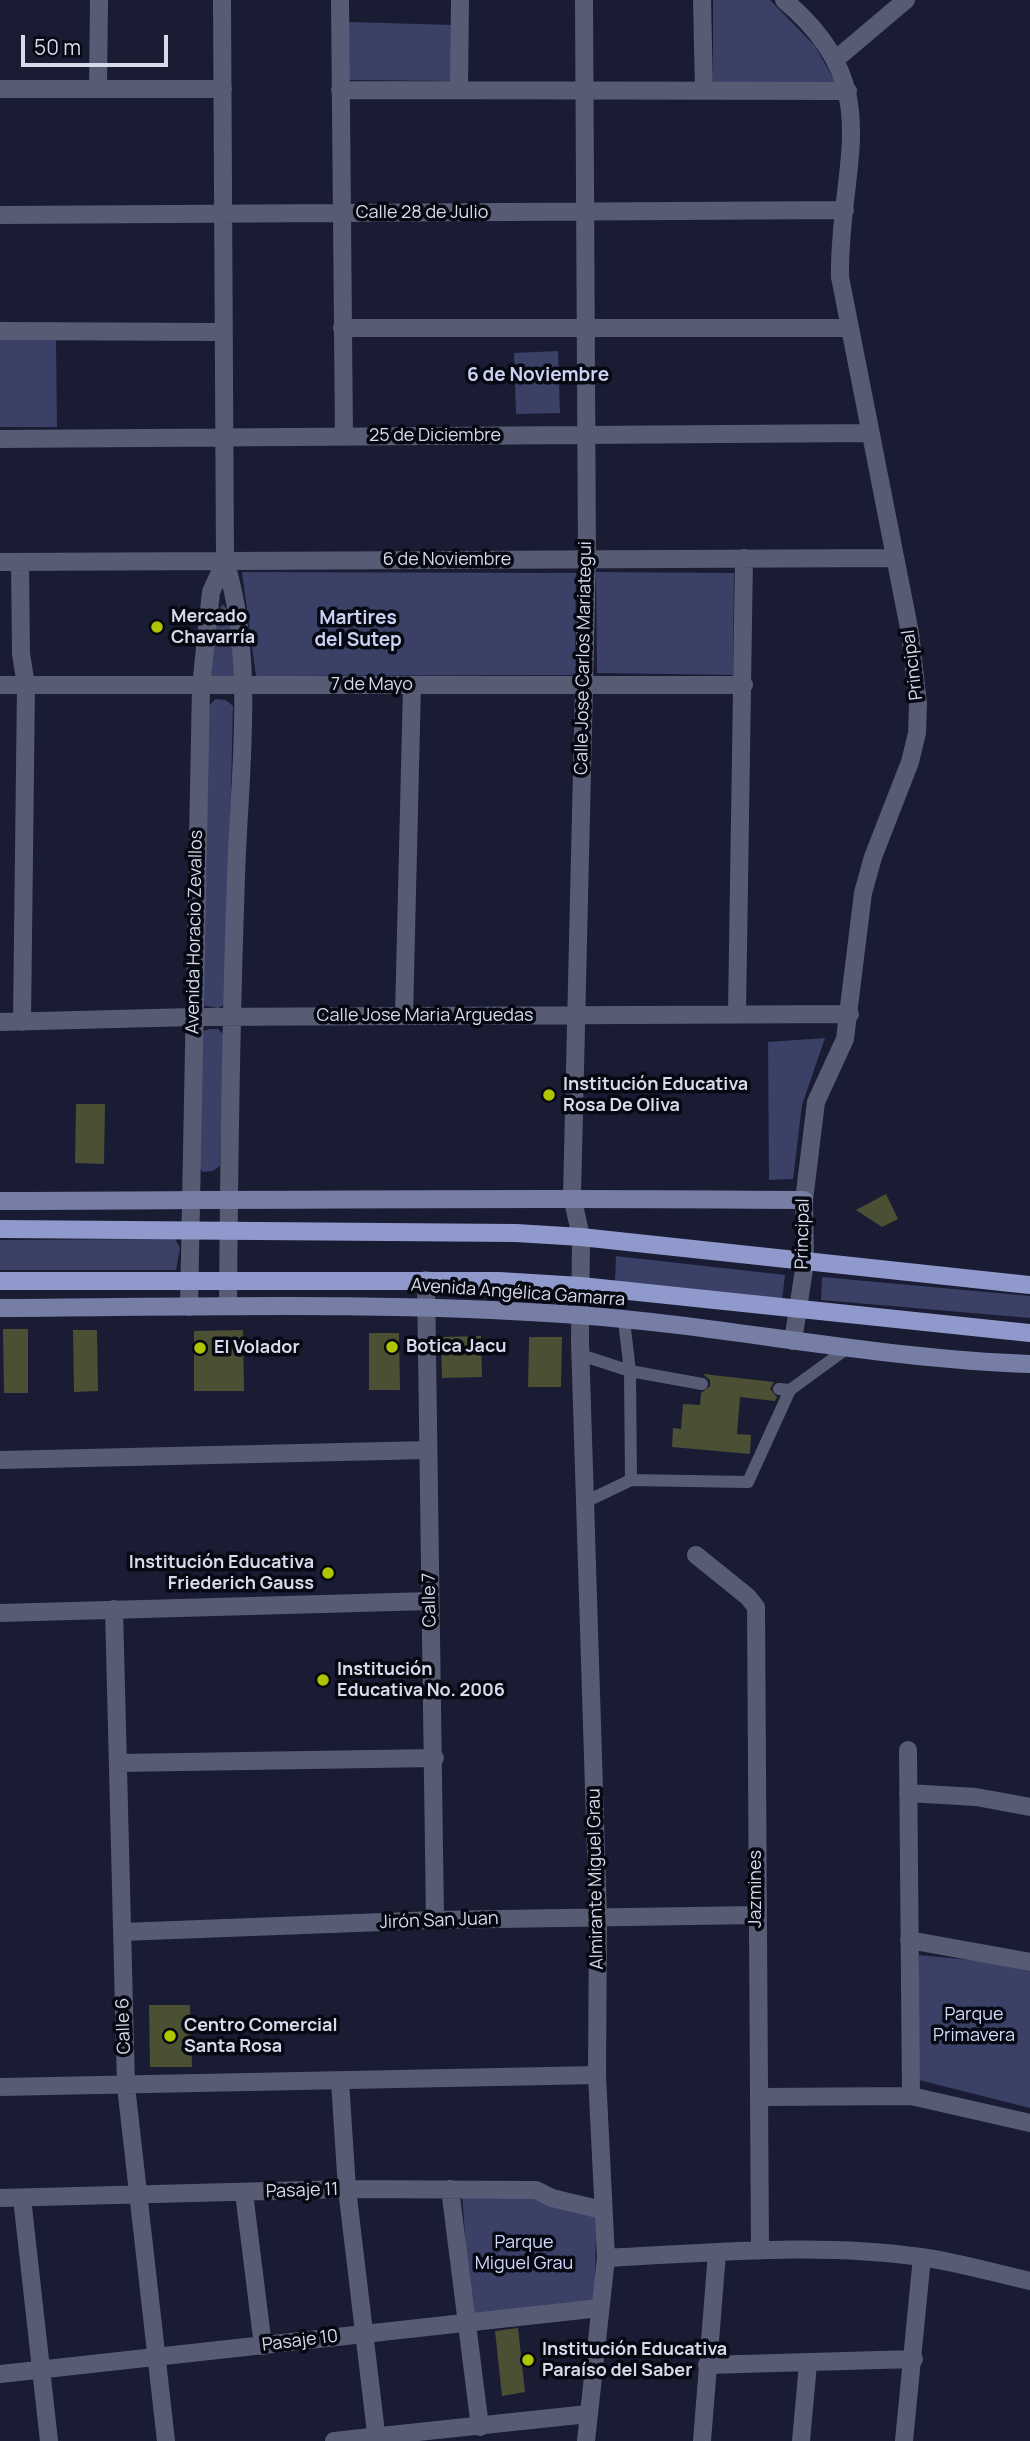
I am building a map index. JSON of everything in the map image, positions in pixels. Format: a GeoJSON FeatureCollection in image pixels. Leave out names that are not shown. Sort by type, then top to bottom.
{"type":"FeatureCollection","features":[{"type":"Feature","properties":{"kind":"main road"},"geometry":{"type":"LineString","coordinates":[[0,1201],[572,1196],[804,1200]]}},
{"type":"Feature","properties":{"kind":"main road"},"geometry":{"type":"LineString","coordinates":[[0,1229],[461,1231],[581,1237],[1030,1285]]}},
{"type":"Feature","properties":{"kind":"main road","name":"Avenida Angélica Gamarra"},"geometry":{"type":"LineString","coordinates":[[0,1282],[426,1280],[581,1286],[1030,1333]]}},
{"type":"Feature","properties":{"kind":"main road","name":"Avenida Angélica Gamarra"},"geometry":{"type":"LineString","coordinates":[[0,1308],[427,1306],[580,1315],[793,1341],[1030,1364]]}},
{"type":"Feature","properties":{"kind":"street"},"geometry":{"type":"LineString","coordinates":[[98,89],[99,0]]}},
{"type":"Feature","properties":{"kind":"street","name":"Avenida Horacio Zevallos"},"geometry":{"type":"LineString","coordinates":[[222,0],[222,438],[225,561],[234,590],[242,685],[232,1017],[228,1306]]}},
{"type":"Feature","properties":{"kind":"street"},"geometry":{"type":"LineString","coordinates":[[340,0],[344,437]]}},
{"type":"Feature","properties":{"kind":"street"},"geometry":{"type":"LineString","coordinates":[[459,90],[460,0]]}},
{"type":"Feature","properties":{"kind":"street","name":"Calle Jose Carlos Mariategui"},"geometry":{"type":"LineString","coordinates":[[580,1315],[581,1237],[572,1196],[587,559],[584,0]]}},
{"type":"Feature","properties":{"kind":"street"},"geometry":{"type":"LineString","coordinates":[[702,0],[704,90]]}},
{"type":"Feature","properties":{"kind":"street","name":"Principal"},"geometry":{"type":"LineString","coordinates":[[783,0],[811,27],[835,60],[848,91],[852,139],[839,266],[848,328],[911,644],[918,704],[917,733],[910,762],[873,857],[863,893],[856,929],[850,1014],[835,1065],[816,1102],[804,1200],[805,1263],[793,1341]]}},
{"type":"Feature","properties":{"kind":"street"},"geometry":{"type":"LineString","coordinates":[[835,60],[906,0]]}},
{"type":"Feature","properties":{"kind":"street"},"geometry":{"type":"LineString","coordinates":[[0,89],[222,89]]}},
{"type":"Feature","properties":{"kind":"street"},"geometry":{"type":"LineString","coordinates":[[340,90],[848,91]]}},
{"type":"Feature","properties":{"kind":"street","name":"Calle 28 de Julio"},"geometry":{"type":"LineString","coordinates":[[0,215],[845,210]]}},
{"type":"Feature","properties":{"kind":"street"},"geometry":{"type":"LineString","coordinates":[[342,328],[848,328]]}},
{"type":"Feature","properties":{"kind":"street"},"geometry":{"type":"LineString","coordinates":[[0,331],[222,332]]}},
{"type":"Feature","properties":{"kind":"street","name":"25 de Diciembre"},"geometry":{"type":"LineString","coordinates":[[0,439],[870,433]]}},
{"type":"Feature","properties":{"kind":"street"},"geometry":{"type":"LineString","coordinates":[[737,1013],[744,558]]}},
{"type":"Feature","properties":{"kind":"street","name":"6 de Noviembre"},"geometry":{"type":"LineString","coordinates":[[0,562],[894,558]]}},
{"type":"Feature","properties":{"kind":"street","name":"Avenida Horacio Zevallos"},"geometry":{"type":"LineString","coordinates":[[189,1307],[192,1017],[201,686],[211,592],[225,561]]}},
{"type":"Feature","properties":{"kind":"street"},"geometry":{"type":"LineString","coordinates":[[20,562],[21,654],[26,685],[22,1021]]}},
{"type":"Feature","properties":{"kind":"street","name":"7 de Mayo"},"geometry":{"type":"LineString","coordinates":[[0,685],[744,685]]}},
{"type":"Feature","properties":{"kind":"street"},"geometry":{"type":"LineString","coordinates":[[404,1016],[412,685]]}},
{"type":"Feature","properties":{"kind":"street","name":"Calle Jose Maria Arguedas"},"geometry":{"type":"LineString","coordinates":[[0,1022],[192,1017],[850,1014]]}},
{"type":"Feature","properties":{"kind":"street","name":"Calle 7"},"geometry":{"type":"LineString","coordinates":[[426,1280],[435,1758],[435,1920]]}},
{"type":"Feature","properties":{"kind":"street","name":"Almirante Miguel Grau"},"geometry":{"type":"LineString","coordinates":[[580,1315],[598,1917],[597,2075],[606,2258],[586,2441]]}},
{"type":"Feature","properties":{"kind":"street"},"geometry":{"type":"LineString","coordinates":[[0,1460],[428,1450]]}},
{"type":"Feature","properties":{"kind":"street","name":"Jazmines"},"geometry":{"type":"LineString","coordinates":[[696,1555],[748,1597],[756,1607],[755,1915],[760,2097],[760,2250]]}},
{"type":"Feature","properties":{"kind":"street"},"geometry":{"type":"LineString","coordinates":[[0,1612],[430,1601]]}},
{"type":"Feature","properties":{"kind":"street","name":"Calle 6"},"geometry":{"type":"LineString","coordinates":[[114,1609],[126,2087],[166,2441]]}},
{"type":"Feature","properties":{"kind":"street"},"geometry":{"type":"LineString","coordinates":[[908,1750],[911,2096]]}},
{"type":"Feature","properties":{"kind":"street"},"geometry":{"type":"LineString","coordinates":[[119,1763],[435,1758]]}},
{"type":"Feature","properties":{"kind":"street"},"geometry":{"type":"LineString","coordinates":[[908,1793],[976,1797],[1030,1807]]}},
{"type":"Feature","properties":{"kind":"street","name":"Jirón San Juan"},"geometry":{"type":"LineString","coordinates":[[122,1932],[435,1920],[755,1915]]}},
{"type":"Feature","properties":{"kind":"street"},"geometry":{"type":"LineString","coordinates":[[909,1940],[1030,1962]]}},
{"type":"Feature","properties":{"kind":"street"},"geometry":{"type":"LineString","coordinates":[[0,2087],[126,2087],[597,2075]]}},
{"type":"Feature","properties":{"kind":"street"},"geometry":{"type":"LineString","coordinates":[[340,2081],[347,2189],[377,2438]]}},
{"type":"Feature","properties":{"kind":"street"},"geometry":{"type":"LineString","coordinates":[[760,2097],[911,2096],[1030,2123]]}},
{"type":"Feature","properties":{"kind":"street","name":"Pasaje 11"},"geometry":{"type":"LineString","coordinates":[[0,2199],[347,2189],[536,2190],[552,2198],[602,2210]]}},
{"type":"Feature","properties":{"kind":"street"},"geometry":{"type":"LineString","coordinates":[[450,2189],[480,2427]]}},
{"type":"Feature","properties":{"kind":"street"},"geometry":{"type":"LineString","coordinates":[[244,2193],[262,2346]]}},
{"type":"Feature","properties":{"kind":"street"},"geometry":{"type":"LineString","coordinates":[[22,2198],[50,2441]]}},
{"type":"Feature","properties":{"kind":"street"},"geometry":{"type":"LineString","coordinates":[[606,2258],[760,2250],[827,2250],[922,2257],[1030,2281]]}},
{"type":"Feature","properties":{"kind":"street"},"geometry":{"type":"LineString","coordinates":[[702,2441],[718,2253]]}},
{"type":"Feature","properties":{"kind":"street"},"geometry":{"type":"LineString","coordinates":[[904,2441],[922,2257]]}},
{"type":"Feature","properties":{"kind":"street","name":"Pasaje 10"},"geometry":{"type":"LineString","coordinates":[[0,2374],[600,2308]]}},
{"type":"Feature","properties":{"kind":"street"},"geometry":{"type":"LineString","coordinates":[[707,2365],[914,2359]]}},
{"type":"Feature","properties":{"kind":"street"},"geometry":{"type":"LineString","coordinates":[[801,2441],[808,2364]]}},
{"type":"Feature","properties":{"kind":"street"},"geometry":{"type":"LineString","coordinates":[[334,2441],[588,2414]]}},
{"type":"Feature","properties":{"kind":"lane"},"geometry":{"type":"LineString","coordinates":[[624,1321],[630,1371],[631,1480]]}},
{"type":"Feature","properties":{"kind":"lane"},"geometry":{"type":"LineString","coordinates":[[585,1502],[631,1480],[748,1482],[784,1390],[849,1347]]}},
{"type":"Feature","properties":{"kind":"lane"},"geometry":{"type":"LineString","coordinates":[[581,1355],[630,1371],[702,1384]]}},
{"type":"Feature","properties":{"kind":"green space"},"geometry":{"type":"Polygon","coordinates":[[[713,0],[770,0],[815,46],[837,85],[713,84],[713,0]]]}},
{"type":"Feature","properties":{"kind":"green space"},"geometry":{"type":"Polygon","coordinates":[[[349,22],[454,25],[453,81],[347,80],[349,22]]]}},
{"type":"Feature","properties":{"kind":"green space"},"geometry":{"type":"Polygon","coordinates":[[[0,340],[56,340],[57,427],[0,427],[0,340]]]}},
{"type":"Feature","properties":{"kind":"green space"},"geometry":{"type":"Polygon","coordinates":[[[558,351],[560,413],[516,414],[514,353],[558,351]]]}},
{"type":"Feature","properties":{"kind":"green space"},"geometry":{"type":"Polygon","coordinates":[[[242,572],[576,573],[575,675],[256,676],[242,572]]]}},
{"type":"Feature","properties":{"kind":"green space"},"geometry":{"type":"Polygon","coordinates":[[[596,572],[734,573],[733,675],[597,673],[596,572]]]}},
{"type":"Feature","properties":{"kind":"green space"},"geometry":{"type":"Polygon","coordinates":[[[223,604],[229,612],[236,681],[208,680],[216,612],[223,604]]]}},
{"type":"Feature","properties":{"kind":"green space"},"geometry":{"type":"Polygon","coordinates":[[[215,699],[226,700],[233,706],[226,1004],[218,1008],[201,1005],[209,706],[215,699]]]}},
{"type":"Feature","properties":{"kind":"green space"},"geometry":{"type":"Polygon","coordinates":[[[218,1029],[224,1035],[220,1166],[213,1171],[203,1172],[197,1165],[201,1032],[218,1029]]]}},
{"type":"Feature","properties":{"kind":"green space"},"geometry":{"type":"Polygon","coordinates":[[[825,1038],[802,1105],[793,1179],[769,1180],[768,1042],[825,1038]]]}},
{"type":"Feature","properties":{"kind":"green space"},"geometry":{"type":"Polygon","coordinates":[[[175,1239],[180,1248],[176,1270],[0,1270],[0,1240],[175,1239]]]}},
{"type":"Feature","properties":{"kind":"green space"},"geometry":{"type":"Polygon","coordinates":[[[616,1256],[785,1275],[782,1301],[615,1282],[616,1256]]]}},
{"type":"Feature","properties":{"kind":"green space"},"geometry":{"type":"Polygon","coordinates":[[[822,1277],[1030,1296],[1030,1318],[821,1300],[822,1277]]]}},
{"type":"Feature","properties":{"kind":"green space","name":"Parque Primavera"},"geometry":{"type":"Polygon","coordinates":[[[919,1955],[981,1961],[1030,1971],[1030,2108],[919,2080],[919,1955]]]}},
{"type":"Feature","properties":{"kind":"green space","name":"Parque Miguel Grau"},"geometry":{"type":"Polygon","coordinates":[[[517,2192],[596,2214],[595,2304],[471,2315],[462,2194],[517,2192]]]}},
{"type":"Feature","properties":{"kind":"building"},"geometry":{"type":"Polygon","coordinates":[[[76,1104],[105,1104],[104,1164],[75,1163],[76,1104]]]}},
{"type":"Feature","properties":{"kind":"building"},"geometry":{"type":"Polygon","coordinates":[[[886,1194],[898,1219],[882,1227],[856,1210],[886,1194]]]}},
{"type":"Feature","properties":{"kind":"building"},"geometry":{"type":"Polygon","coordinates":[[[3,1329],[28,1329],[28,1393],[4,1393],[3,1329]]]}},
{"type":"Feature","properties":{"kind":"building"},"geometry":{"type":"Polygon","coordinates":[[[73,1330],[97,1330],[98,1391],[74,1392],[73,1330]]]}},
{"type":"Feature","properties":{"kind":"building"},"geometry":{"type":"Polygon","coordinates":[[[243,1330],[244,1391],[194,1391],[194,1331],[243,1330]]]}},
{"type":"Feature","properties":{"kind":"building"},"geometry":{"type":"Polygon","coordinates":[[[369,1333],[399,1333],[400,1390],[369,1390],[369,1333]]]}},
{"type":"Feature","properties":{"kind":"building"},"geometry":{"type":"Polygon","coordinates":[[[481,1336],[482,1377],[442,1378],[441,1337],[481,1336]]]}},
{"type":"Feature","properties":{"kind":"building"},"geometry":{"type":"Polygon","coordinates":[[[529,1337],[562,1337],[561,1387],[528,1387],[529,1337]]]}},
{"type":"Feature","properties":{"kind":"building"},"geometry":{"type":"Polygon","coordinates":[[[703,1374],[774,1382],[770,1389],[777,1397],[775,1401],[740,1397],[737,1434],[751,1435],[750,1454],[672,1447],[673,1428],[681,1429],[683,1404],[700,1405],[701,1393],[710,1386],[710,1380],[703,1374]]]}},
{"type":"Feature","properties":{"kind":"building","name":"Centro Comercial Santa Rosa"},"geometry":{"type":"Polygon","coordinates":[[[149,2005],[190,2005],[192,2067],[150,2067],[149,2005]]]}},
{"type":"Feature","properties":{"kind":"building"},"geometry":{"type":"Polygon","coordinates":[[[518,2328],[525,2392],[502,2396],[495,2331],[518,2328]]]}},
{"type":"Feature","properties":{"kind":"place","name":"Mercado Chavarría"},"geometry":{"type":"Point","coordinates":[157,627]}},
{"type":"Feature","properties":{"kind":"place","name":"Institución Educativa Rosa De Oliva"},"geometry":{"type":"Point","coordinates":[549,1095]}},
{"type":"Feature","properties":{"kind":"place","name":"Botica Jacu"},"geometry":{"type":"Point","coordinates":[392,1347]}},
{"type":"Feature","properties":{"kind":"place","name":"El Volador"},"geometry":{"type":"Point","coordinates":[200,1348]}},
{"type":"Feature","properties":{"kind":"place","name":"Institución Educativa Friederich Gauss"},"geometry":{"type":"Point","coordinates":[328,1573]}},
{"type":"Feature","properties":{"kind":"place","name":"Institución Educativa No. 2006"},"geometry":{"type":"Point","coordinates":[323,1680]}},
{"type":"Feature","properties":{"kind":"place","name":"Centro Comercial Santa Rosa"},"geometry":{"type":"Point","coordinates":[170,2036]}},
{"type":"Feature","properties":{"kind":"place","name":"Institución Educativa Paraíso del Saber"},"geometry":{"type":"Point","coordinates":[528,2360]}},
{"type":"Feature","properties":{"kind":"district","name":"6 de Noviembre"},"geometry":{"type":"Point","coordinates":[538,376]}},
{"type":"Feature","properties":{"kind":"district","name":"Martires del Sutep"},"geometry":{"type":"Point","coordinates":[358,630]}}]}
